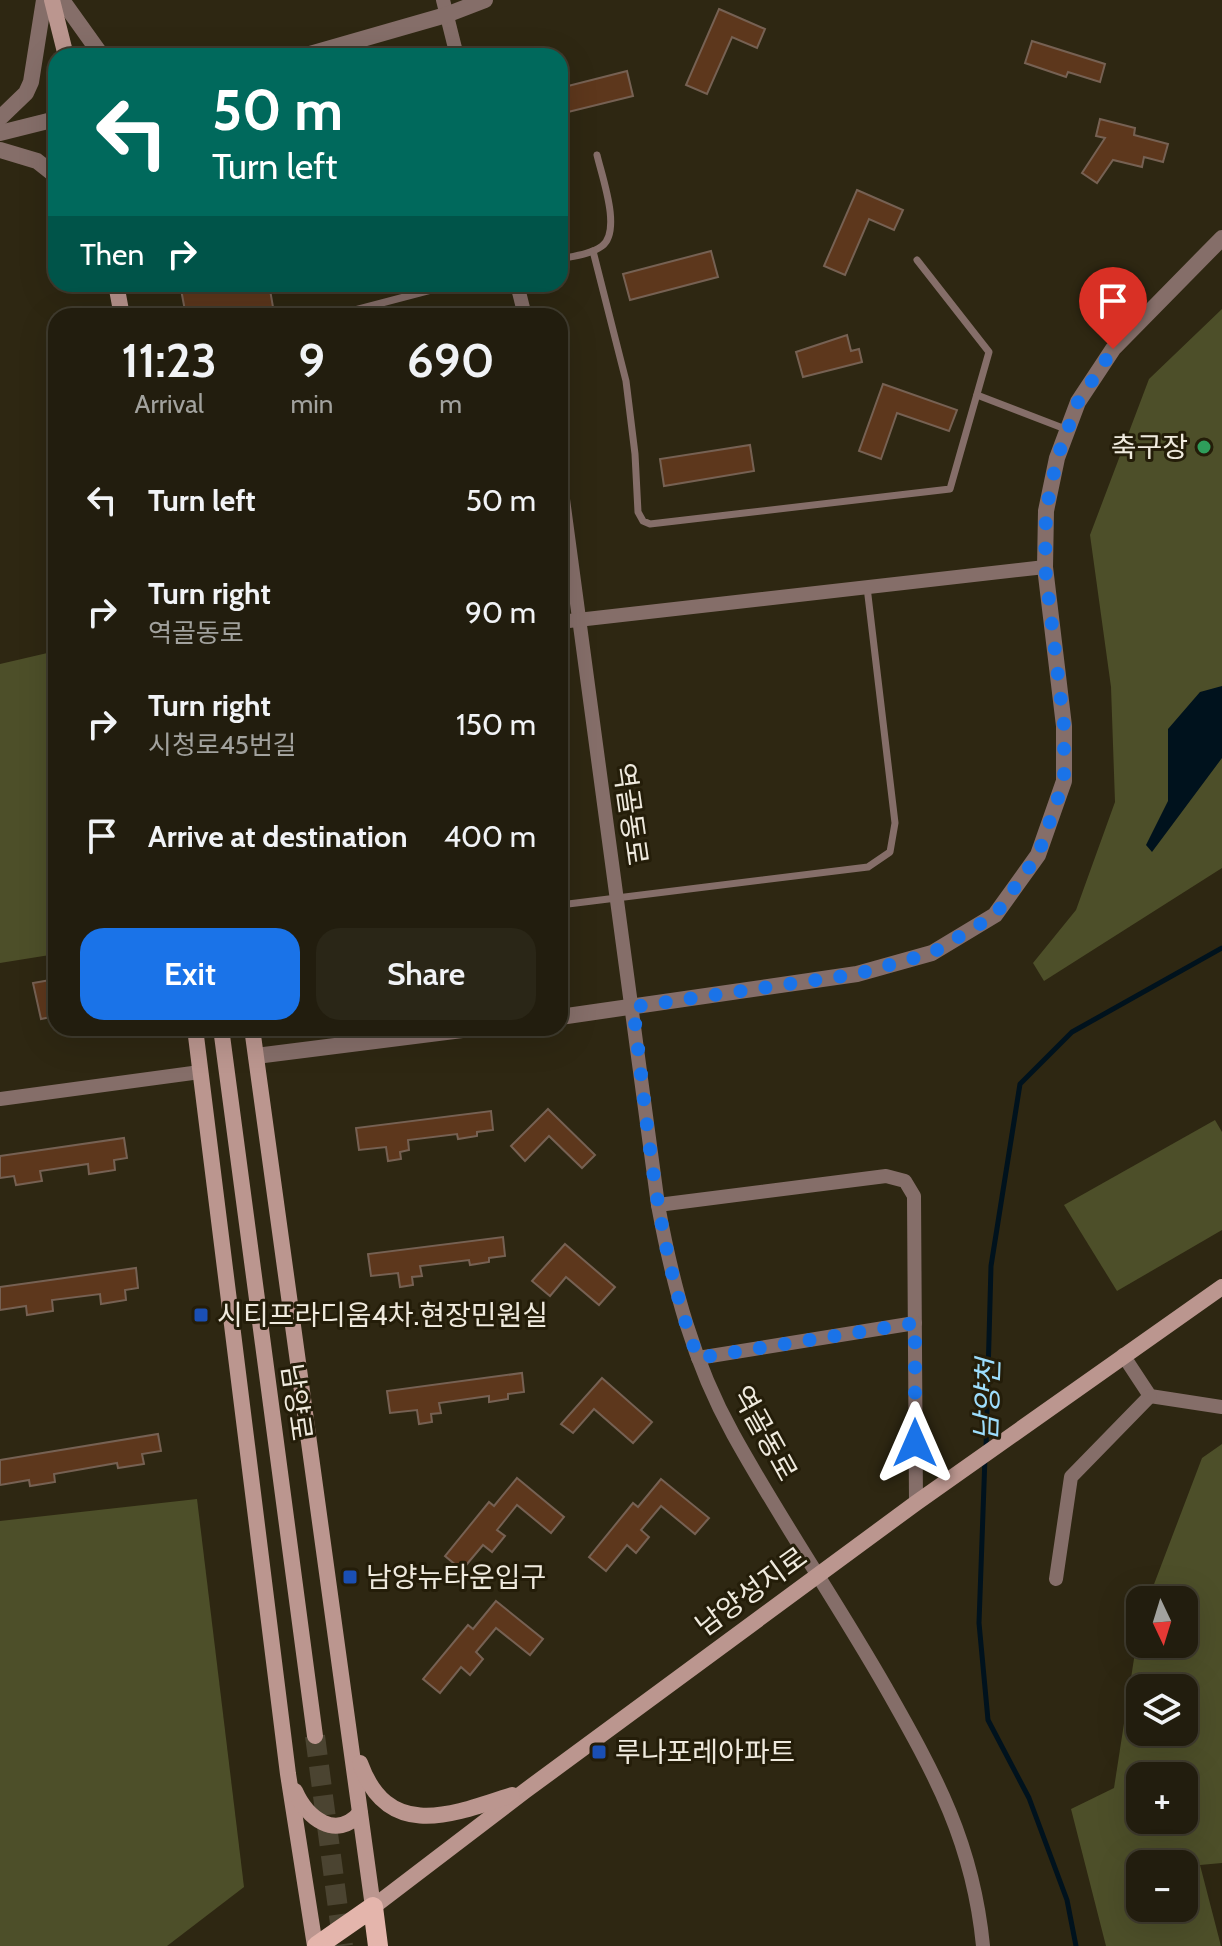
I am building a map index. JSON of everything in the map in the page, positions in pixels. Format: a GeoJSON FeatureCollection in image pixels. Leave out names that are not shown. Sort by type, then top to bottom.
{"type":"FeatureCollection","features":[{"type":"Feature","properties":{"kind":"main road"},"geometry":{"type":"LineString","coordinates":[[52,0],[64,48]]}},
{"type":"Feature","properties":{"kind":"main road"},"geometry":{"type":"LineString","coordinates":[[196,1036],[288,1774],[316,1946]]}},
{"type":"Feature","properties":{"kind":"main road","name":"남양로"},"geometry":{"type":"LineString","coordinates":[[222,1036],[315,1736]]}},
{"type":"Feature","properties":{"kind":"main road"},"geometry":{"type":"LineString","coordinates":[[253,1036],[378,1946]]}},
{"type":"Feature","properties":{"kind":"main road","name":"남양성지로"},"geometry":{"type":"LineString","coordinates":[[316,1946],[373,1907],[916,1503],[1222,1287]]}},
{"type":"Feature","properties":{"kind":"main road"},"geometry":{"type":"LineString","coordinates":[[352,1743],[373,1791],[398,1811],[414,1816],[455,1813],[525,1791]]}},
{"type":"Feature","properties":{"kind":"main road"},"geometry":{"type":"LineString","coordinates":[[288,1774],[299,1800],[317,1820],[342,1826],[352,1822],[360,1813]]}},
{"type":"Feature","properties":{"kind":"street"},"geometry":{"type":"LineString","coordinates":[[0,118],[26,93],[31,82],[40,43],[44,0]]}},
{"type":"Feature","properties":{"kind":"street"},"geometry":{"type":"LineString","coordinates":[[62,0],[96,48]]}},
{"type":"Feature","properties":{"kind":"street"},"geometry":{"type":"LineString","coordinates":[[326,48],[444,8],[485,0]]}},
{"type":"Feature","properties":{"kind":"street"},"geometry":{"type":"LineString","coordinates":[[444,8],[455,48]]}},
{"type":"Feature","properties":{"kind":"street"},"geometry":{"type":"LineString","coordinates":[[0,133],[48,121]]}},
{"type":"Feature","properties":{"kind":"street"},"geometry":{"type":"LineString","coordinates":[[0,150],[37,161],[48,170]]}},
{"type":"Feature","properties":{"kind":"street"},"geometry":{"type":"LineString","coordinates":[[568,1016],[857,974],[932,953],[995,915],[1038,855],[1064,781],[1064,726],[1045,567],[1046,511],[1057,458],[1078,402],[1113,349],[1222,238]]}},
{"type":"Feature","properties":{"kind":"street","name":"역골동로"},"geometry":{"type":"LineString","coordinates":[[568,537],[658,1205],[678,1301],[698,1358],[732,1433],[938,1780],[966,1854],[983,1946]]}},
{"type":"Feature","properties":{"kind":"street"},"geometry":{"type":"LineString","coordinates":[[568,621],[1045,567]]}},
{"type":"Feature","properties":{"kind":"street"},"geometry":{"type":"LineString","coordinates":[[256,1056],[415,1036]]}},
{"type":"Feature","properties":{"kind":"street"},"geometry":{"type":"LineString","coordinates":[[0,1099],[200,1072]]}},
{"type":"Feature","properties":{"kind":"street"},"geometry":{"type":"LineString","coordinates":[[658,1205],[886,1176],[905,1181],[914,1196],[916,1503]]}},
{"type":"Feature","properties":{"kind":"street"},"geometry":{"type":"LineString","coordinates":[[698,1358],[915,1323]]}},
{"type":"Feature","properties":{"kind":"street"},"geometry":{"type":"LineString","coordinates":[[1123,1355],[1150,1396],[1222,1407]]}},
{"type":"Feature","properties":{"kind":"street"},"geometry":{"type":"LineString","coordinates":[[1056,1579],[1071,1477],[1150,1396]]}},
{"type":"Feature","properties":{"kind":"lane"},"geometry":{"type":"LineString","coordinates":[[568,257],[606,244],[613,226],[597,155]]}},
{"type":"Feature","properties":{"kind":"lane"},"geometry":{"type":"LineString","coordinates":[[593,251],[626,381],[638,512],[643,521],[650,524],[950,489],[989,352],[917,260]]}},
{"type":"Feature","properties":{"kind":"lane"},"geometry":{"type":"LineString","coordinates":[[362,308],[424,292]]}},
{"type":"Feature","properties":{"kind":"lane"},"geometry":{"type":"LineString","coordinates":[[977,395],[1068,430]]}},
{"type":"Feature","properties":{"kind":"lane"},"geometry":{"type":"LineString","coordinates":[[568,904],[868,867],[890,852],[895,823],[867,587]]}},
{"type":"Feature","properties":{"kind":"green space"},"geometry":{"type":"Polygon","coordinates":[[[1222,309],[1222,868],[1044,981],[1033,963],[1076,910],[1115,802],[1111,687],[1090,535],[1149,379],[1222,309]]]}},
{"type":"Feature","properties":{"kind":"green space"},"geometry":{"type":"Polygon","coordinates":[[[48,653],[48,955],[0,963],[0,664],[48,653]]]}},
{"type":"Feature","properties":{"kind":"green space"},"geometry":{"type":"Polygon","coordinates":[[[1215,1120],[1222,1132],[1222,1230],[1117,1291],[1064,1205],[1215,1120]]]}},
{"type":"Feature","properties":{"kind":"green space"},"geometry":{"type":"Polygon","coordinates":[[[1222,1444],[1222,1863],[1200,1865],[1221,1946],[1106,1946],[1071,1809],[1114,1788],[1126,1710],[1126,1746],[1198,1746],[1198,1674],[1132,1674],[1134,1658],[1198,1658],[1198,1586],[1153,1586],[1202,1458],[1222,1444]]]}},
{"type":"Feature","properties":{"kind":"green space"},"geometry":{"type":"Polygon","coordinates":[[[197,1499],[244,1887],[167,1946],[0,1946],[0,1521],[197,1499]]]}},
{"type":"Feature","properties":{"kind":"water"},"geometry":{"type":"Polygon","coordinates":[[[1222,686],[1222,758],[1152,852],[1146,845],[1168,801],[1168,729],[1200,692],[1222,686]]]}},
{"type":"Feature","properties":{"kind":"building"},"geometry":{"type":"Polygon","coordinates":[[[719,9],[765,29],[757,48],[732,37],[707,94],[686,85],[719,9]]]}},
{"type":"Feature","properties":{"kind":"building"},"geometry":{"type":"Polygon","coordinates":[[[1032,41],[1105,64],[1100,82],[1068,72],[1066,77],[1025,63],[1032,41]]]}},
{"type":"Feature","properties":{"kind":"building"},"geometry":{"type":"Polygon","coordinates":[[[627,71],[633,96],[568,112],[568,86],[627,71]]]}},
{"type":"Feature","properties":{"kind":"building"},"geometry":{"type":"Polygon","coordinates":[[[1100,119],[1135,128],[1134,135],[1168,144],[1163,162],[1144,157],[1142,167],[1113,160],[1097,183],[1082,173],[1105,138],[1096,136],[1100,119]]]}},
{"type":"Feature","properties":{"kind":"building"},"geometry":{"type":"Polygon","coordinates":[[[857,190],[903,210],[894,230],[869,219],[845,275],[824,266],[857,190]]]}},
{"type":"Feature","properties":{"kind":"building"},"geometry":{"type":"Polygon","coordinates":[[[711,251],[718,277],[630,300],[623,274],[711,251]]]}},
{"type":"Feature","properties":{"kind":"building"},"geometry":{"type":"Polygon","coordinates":[[[182,292],[270,292],[273,307],[268,308],[184,308],[182,292]]]}},
{"type":"Feature","properties":{"kind":"building"},"geometry":{"type":"Polygon","coordinates":[[[847,335],[851,351],[859,349],[862,362],[803,377],[796,352],[847,335]]]}},
{"type":"Feature","properties":{"kind":"building"},"geometry":{"type":"Polygon","coordinates":[[[883,384],[957,410],[949,431],[897,413],[881,459],[859,451],[883,384]]]}},
{"type":"Feature","properties":{"kind":"building"},"geometry":{"type":"Polygon","coordinates":[[[750,445],[754,471],[664,486],[660,459],[750,445]]]}},
{"type":"Feature","properties":{"kind":"building"},"geometry":{"type":"Polygon","coordinates":[[[48,980],[48,1018],[41,1019],[33,983],[48,980]]]}},
{"type":"Feature","properties":{"kind":"building"},"geometry":{"type":"Polygon","coordinates":[[[548,1109],[595,1155],[582,1168],[549,1136],[525,1161],[511,1146],[548,1109]]]}},
{"type":"Feature","properties":{"kind":"building"},"geometry":{"type":"Polygon","coordinates":[[[491,1111],[493,1130],[458,1139],[457,1134],[408,1140],[409,1150],[400,1152],[401,1159],[388,1161],[386,1147],[359,1150],[356,1128],[491,1111]]]}},
{"type":"Feature","properties":{"kind":"building"},"geometry":{"type":"Polygon","coordinates":[[[124,1138],[127,1158],[114,1160],[115,1170],[89,1174],[88,1164],[40,1171],[42,1181],[16,1185],[14,1176],[0,1178],[0,1156],[124,1138]]]}},
{"type":"Feature","properties":{"kind":"building"},"geometry":{"type":"Polygon","coordinates":[[[503,1237],[505,1256],[470,1265],[469,1260],[420,1266],[422,1276],[412,1277],[413,1285],[400,1287],[398,1273],[371,1276],[368,1254],[503,1237]]]}},
{"type":"Feature","properties":{"kind":"building"},"geometry":{"type":"Polygon","coordinates":[[[565,1244],[615,1287],[599,1305],[566,1277],[550,1296],[532,1281],[565,1244]]]}},
{"type":"Feature","properties":{"kind":"building"},"geometry":{"type":"Polygon","coordinates":[[[136,1268],[138,1288],[125,1290],[126,1300],[101,1304],[100,1294],[52,1300],[53,1311],[27,1315],[26,1306],[0,1310],[0,1287],[136,1268]]]}},
{"type":"Feature","properties":{"kind":"building"},"geometry":{"type":"Polygon","coordinates":[[[522,1373],[524,1392],[508,1394],[508,1399],[489,1402],[489,1396],[439,1403],[441,1413],[431,1414],[432,1422],[419,1424],[417,1410],[390,1413],[387,1391],[522,1373]]]}},
{"type":"Feature","properties":{"kind":"building"},"geometry":{"type":"Polygon","coordinates":[[[602,1378],[652,1422],[633,1443],[594,1409],[573,1433],[561,1424],[602,1378]]]}},
{"type":"Feature","properties":{"kind":"building"},"geometry":{"type":"Polygon","coordinates":[[[158,1434],[161,1451],[142,1454],[144,1464],[118,1468],[117,1463],[54,1474],[55,1482],[30,1486],[29,1480],[0,1485],[0,1460],[158,1434]]]}},
{"type":"Feature","properties":{"kind":"building"},"geometry":{"type":"Polygon","coordinates":[[[517,1478],[564,1517],[551,1533],[517,1505],[497,1530],[505,1536],[492,1552],[483,1545],[462,1570],[445,1556],[489,1502],[494,1506],[517,1478]]]}},
{"type":"Feature","properties":{"kind":"building"},"geometry":{"type":"Polygon","coordinates":[[[661,1479],[709,1518],[695,1534],[661,1506],[641,1530],[649,1537],[636,1553],[627,1545],[606,1571],[589,1557],[633,1503],[638,1507],[661,1479]]]}},
{"type":"Feature","properties":{"kind":"building"},"geometry":{"type":"Polygon","coordinates":[[[496,1601],[543,1639],[530,1655],[496,1628],[476,1652],[483,1659],[470,1675],[461,1667],[440,1693],[423,1679],[468,1625],[473,1629],[496,1601]]]}},
{"type":"Feature","properties":{"kind":"waterway","name":"남양천"},"geometry":{"type":"LineString","coordinates":[[986,1447],[991,1266],[1020,1084],[1072,1032],[1222,948]]}},
{"type":"Feature","properties":{"kind":"waterway","name":"남양천"},"geometry":{"type":"LineString","coordinates":[[985,1457],[979,1623],[988,1720],[1029,1798],[1067,1900],[1076,1946]]}},
{"type":"Feature","properties":{"kind":"tunnel"},"geometry":{"type":"LineString","coordinates":[[315,1736],[343,1946]]}},
{"type":"Feature","properties":{"kind":"place","name":"축구장"},"geometry":{"type":"Point","coordinates":[1204,447]}},
{"type":"Feature","properties":{"kind":"place","name":"시티프라디움4차.현장민원실"},"geometry":{"type":"Point","coordinates":[201,1315]}},
{"type":"Feature","properties":{"kind":"place","name":"남양뉴타운입구"},"geometry":{"type":"Point","coordinates":[350,1577]}},
{"type":"Feature","properties":{"kind":"place","name":"루나포레아파트"},"geometry":{"type":"Point","coordinates":[599,1752]}},
{"type":"Feature","properties":{"kind":"route"},"geometry":{"type":"LineString","coordinates":[[915,1443],[915,1323],[698,1358],[670,1273],[658,1205],[633,1007],[857,974],[932,953],[995,915],[1038,855],[1064,781],[1064,726],[1045,567],[1046,511],[1057,458],[1078,402],[1113,349]]}}]}
